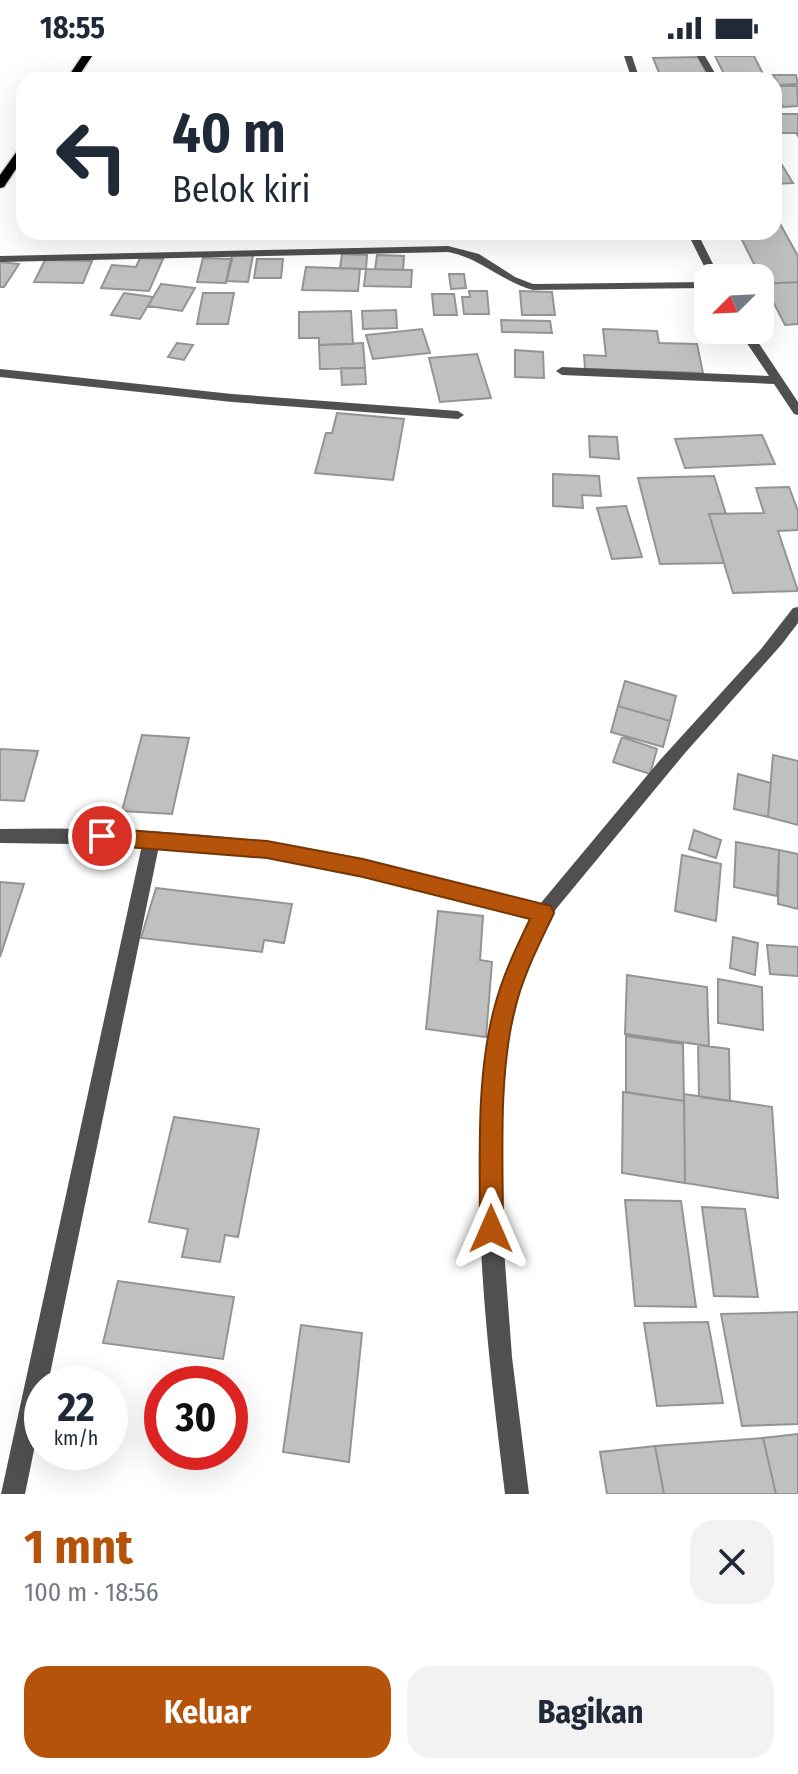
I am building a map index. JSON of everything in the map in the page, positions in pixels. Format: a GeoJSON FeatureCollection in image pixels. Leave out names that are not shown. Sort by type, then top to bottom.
{"type":"FeatureCollection","features":[{"type":"Feature","properties":{"kind":"main road"},"geometry":{"type":"LineString","coordinates":[[0,184],[16,161]]}},
{"type":"Feature","properties":{"kind":"street"},"geometry":{"type":"LineString","coordinates":[[696,240],[708,264]]}},
{"type":"Feature","properties":{"kind":"street"},"geometry":{"type":"LineString","coordinates":[[0,259],[448,249],[477,254],[517,283],[533,287],[694,285]]}},
{"type":"Feature","properties":{"kind":"street"},"geometry":{"type":"LineString","coordinates":[[753,344],[798,411]]}},
{"type":"Feature","properties":{"kind":"street"},"geometry":{"type":"LineString","coordinates":[[562,371],[777,380]]}},
{"type":"Feature","properties":{"kind":"street"},"geometry":{"type":"LineString","coordinates":[[0,373],[232,398],[458,415]]}},
{"type":"Feature","properties":{"kind":"street"},"geometry":{"type":"LineString","coordinates":[[517,1494],[501,1357],[491,1229],[491,1108],[503,1012],[519,963],[544,913],[671,757],[748,674],[798,612]]}},
{"type":"Feature","properties":{"kind":"street"},"geometry":{"type":"LineString","coordinates":[[0,836],[53,834],[152,839],[281,852],[363,868],[544,913]]}},
{"type":"Feature","properties":{"kind":"street"},"geometry":{"type":"LineString","coordinates":[[13,1494],[152,839]]}},
{"type":"Feature","properties":{"kind":"building"},"geometry":{"type":"Polygon","coordinates":[[[715,56],[754,56],[762,72],[723,72],[715,56]]]}},
{"type":"Feature","properties":{"kind":"building"},"geometry":{"type":"Polygon","coordinates":[[[698,57],[706,72],[659,72],[653,58],[698,57]]]}},
{"type":"Feature","properties":{"kind":"building"},"geometry":{"type":"Polygon","coordinates":[[[782,75],[796,75],[798,84],[782,85],[782,75]]]}},
{"type":"Feature","properties":{"kind":"building"},"geometry":{"type":"Polygon","coordinates":[[[782,86],[797,86],[798,106],[783,107],[782,86]]]}},
{"type":"Feature","properties":{"kind":"building"},"geometry":{"type":"Polygon","coordinates":[[[782,114],[798,114],[798,136],[796,133],[782,133],[782,114]]]}},
{"type":"Feature","properties":{"kind":"building"},"geometry":{"type":"Polygon","coordinates":[[[782,165],[793,183],[782,184],[782,165]]]}},
{"type":"Feature","properties":{"kind":"building"},"geometry":{"type":"Polygon","coordinates":[[[782,227],[798,256],[798,282],[774,283],[774,264],[754,264],[742,240],[782,240],[782,227]]]}},
{"type":"Feature","properties":{"kind":"building"},"geometry":{"type":"Polygon","coordinates":[[[342,254],[367,255],[366,269],[340,268],[342,254]]]}},
{"type":"Feature","properties":{"kind":"building"},"geometry":{"type":"Polygon","coordinates":[[[232,255],[253,255],[248,282],[226,281],[232,255]]]}},
{"type":"Feature","properties":{"kind":"building"},"geometry":{"type":"Polygon","coordinates":[[[377,255],[404,256],[403,270],[375,269],[377,255]]]}},
{"type":"Feature","properties":{"kind":"building"},"geometry":{"type":"Polygon","coordinates":[[[140,258],[163,259],[149,291],[101,288],[112,265],[136,267],[140,258]]]}},
{"type":"Feature","properties":{"kind":"building"},"geometry":{"type":"Polygon","coordinates":[[[203,258],[232,259],[226,283],[197,282],[203,258]]]}},
{"type":"Feature","properties":{"kind":"building"},"geometry":{"type":"Polygon","coordinates":[[[257,259],[283,259],[281,278],[254,278],[257,259]]]}},
{"type":"Feature","properties":{"kind":"building"},"geometry":{"type":"Polygon","coordinates":[[[45,260],[92,261],[83,283],[34,282],[45,260]]]}},
{"type":"Feature","properties":{"kind":"building"},"geometry":{"type":"Polygon","coordinates":[[[0,262],[19,264],[4,287],[0,287],[0,262]]]}},
{"type":"Feature","properties":{"kind":"building"},"geometry":{"type":"Polygon","coordinates":[[[306,267],[360,269],[358,291],[302,290],[306,267]]]}},
{"type":"Feature","properties":{"kind":"building"},"geometry":{"type":"Polygon","coordinates":[[[366,269],[412,270],[411,287],[364,286],[366,269]]]}},
{"type":"Feature","properties":{"kind":"building"},"geometry":{"type":"Polygon","coordinates":[[[449,274],[464,274],[466,288],[451,289],[449,274]]]}},
{"type":"Feature","properties":{"kind":"building"},"geometry":{"type":"Polygon","coordinates":[[[798,282],[798,324],[785,325],[774,304],[774,283],[798,282]]]}},
{"type":"Feature","properties":{"kind":"building"},"geometry":{"type":"Polygon","coordinates":[[[161,284],[195,288],[182,311],[148,306],[161,284]]]}},
{"type":"Feature","properties":{"kind":"building"},"geometry":{"type":"Polygon","coordinates":[[[469,291],[487,291],[489,314],[464,314],[462,297],[470,297],[469,291]]]}},
{"type":"Feature","properties":{"kind":"building"},"geometry":{"type":"Polygon","coordinates":[[[520,291],[552,292],[555,315],[522,315],[520,291]]]}},
{"type":"Feature","properties":{"kind":"building"},"geometry":{"type":"Polygon","coordinates":[[[124,293],[153,297],[140,319],[111,315],[124,293]]]}},
{"type":"Feature","properties":{"kind":"building"},"geometry":{"type":"Polygon","coordinates":[[[203,293],[234,293],[228,324],[197,324],[203,293]]]}},
{"type":"Feature","properties":{"kind":"building"},"geometry":{"type":"Polygon","coordinates":[[[432,294],[454,294],[457,315],[434,315],[432,294]]]}},
{"type":"Feature","properties":{"kind":"building"},"geometry":{"type":"Polygon","coordinates":[[[396,310],[397,328],[363,329],[362,311],[396,310]]]}},
{"type":"Feature","properties":{"kind":"building"},"geometry":{"type":"Polygon","coordinates":[[[351,311],[353,344],[319,345],[319,338],[299,338],[299,312],[351,311]]]}},
{"type":"Feature","properties":{"kind":"building"},"geometry":{"type":"Polygon","coordinates":[[[501,320],[550,321],[552,333],[502,332],[501,320]]]}},
{"type":"Feature","properties":{"kind":"building"},"geometry":{"type":"Polygon","coordinates":[[[422,329],[430,353],[373,359],[366,335],[422,329]]]}},
{"type":"Feature","properties":{"kind":"building"},"geometry":{"type":"Polygon","coordinates":[[[603,329],[657,331],[659,343],[697,344],[703,373],[585,369],[584,355],[606,356],[603,329]]]}},
{"type":"Feature","properties":{"kind":"building"},"geometry":{"type":"Polygon","coordinates":[[[177,343],[193,345],[184,360],[168,357],[177,343]]]}},
{"type":"Feature","properties":{"kind":"building"},"geometry":{"type":"Polygon","coordinates":[[[363,343],[365,368],[320,369],[319,345],[363,343]]]}},
{"type":"Feature","properties":{"kind":"building"},"geometry":{"type":"Polygon","coordinates":[[[515,350],[543,352],[544,378],[515,377],[515,350]]]}},
{"type":"Feature","properties":{"kind":"building"},"geometry":{"type":"Polygon","coordinates":[[[477,354],[491,398],[440,402],[429,358],[477,354]]]}},
{"type":"Feature","properties":{"kind":"building"},"geometry":{"type":"Polygon","coordinates":[[[341,368],[365,368],[366,384],[342,385],[341,368]]]}},
{"type":"Feature","properties":{"kind":"building"},"geometry":{"type":"Polygon","coordinates":[[[337,413],[404,419],[393,480],[315,473],[326,433],[332,433],[337,413]]]}},
{"type":"Feature","properties":{"kind":"building"},"geometry":{"type":"Polygon","coordinates":[[[762,435],[775,464],[685,468],[675,439],[762,435]]]}},
{"type":"Feature","properties":{"kind":"building"},"geometry":{"type":"Polygon","coordinates":[[[589,436],[617,437],[619,459],[590,457],[589,436]]]}},
{"type":"Feature","properties":{"kind":"building"},"geometry":{"type":"Polygon","coordinates":[[[553,474],[599,476],[601,496],[582,495],[583,508],[553,506],[553,474]]]}},
{"type":"Feature","properties":{"kind":"building"},"geometry":{"type":"Polygon","coordinates":[[[714,476],[726,514],[709,514],[724,563],[660,564],[638,478],[714,476]]]}},
{"type":"Feature","properties":{"kind":"building"},"geometry":{"type":"Polygon","coordinates":[[[789,487],[798,511],[798,530],[778,531],[798,591],[733,593],[709,514],[764,513],[756,488],[789,487]]]}},
{"type":"Feature","properties":{"kind":"building"},"geometry":{"type":"Polygon","coordinates":[[[626,506],[642,557],[612,559],[597,508],[626,506]]]}},
{"type":"Feature","properties":{"kind":"building"},"geometry":{"type":"Polygon","coordinates":[[[625,681],[676,696],[670,721],[618,706],[625,681]]]}},
{"type":"Feature","properties":{"kind":"building"},"geometry":{"type":"Polygon","coordinates":[[[618,706],[670,721],[663,747],[611,732],[618,706]]]}},
{"type":"Feature","properties":{"kind":"building"},"geometry":{"type":"Polygon","coordinates":[[[142,735],[189,738],[172,814],[122,811],[142,735]]]}},
{"type":"Feature","properties":{"kind":"building"},"geometry":{"type":"Polygon","coordinates":[[[622,737],[657,749],[650,774],[613,762],[622,737]]]}},
{"type":"Feature","properties":{"kind":"building"},"geometry":{"type":"Polygon","coordinates":[[[0,749],[38,751],[24,801],[0,800],[0,749]]]}},
{"type":"Feature","properties":{"kind":"building"},"geometry":{"type":"Polygon","coordinates":[[[773,755],[798,761],[798,825],[768,817],[773,755]]]}},
{"type":"Feature","properties":{"kind":"building"},"geometry":{"type":"Polygon","coordinates":[[[738,774],[771,783],[768,817],[734,809],[738,774]]]}},
{"type":"Feature","properties":{"kind":"building"},"geometry":{"type":"Polygon","coordinates":[[[694,830],[721,840],[716,858],[689,849],[694,830]]]}},
{"type":"Feature","properties":{"kind":"building"},"geometry":{"type":"Polygon","coordinates":[[[736,842],[779,850],[777,896],[734,887],[736,842]]]}},
{"type":"Feature","properties":{"kind":"building"},"geometry":{"type":"Polygon","coordinates":[[[779,850],[798,854],[798,909],[778,904],[779,850]]]}},
{"type":"Feature","properties":{"kind":"building"},"geometry":{"type":"Polygon","coordinates":[[[682,855],[721,864],[716,921],[675,911],[682,855]]]}},
{"type":"Feature","properties":{"kind":"building"},"geometry":{"type":"Polygon","coordinates":[[[0,882],[24,884],[0,957],[0,882]]]}},
{"type":"Feature","properties":{"kind":"building"},"geometry":{"type":"Polygon","coordinates":[[[156,888],[292,904],[284,943],[264,940],[262,952],[141,938],[156,888]]]}},
{"type":"Feature","properties":{"kind":"building"},"geometry":{"type":"Polygon","coordinates":[[[438,911],[483,916],[480,960],[492,962],[486,1037],[426,1029],[438,911]]]}},
{"type":"Feature","properties":{"kind":"building"},"geometry":{"type":"Polygon","coordinates":[[[733,937],[758,943],[755,975],[730,968],[733,937]]]}},
{"type":"Feature","properties":{"kind":"building"},"geometry":{"type":"Polygon","coordinates":[[[767,945],[798,947],[798,976],[770,974],[767,945]]]}},
{"type":"Feature","properties":{"kind":"building"},"geometry":{"type":"Polygon","coordinates":[[[627,975],[707,987],[709,1046],[625,1034],[627,975]]]}},
{"type":"Feature","properties":{"kind":"building"},"geometry":{"type":"Polygon","coordinates":[[[718,979],[762,987],[763,1030],[718,1023],[718,979]]]}},
{"type":"Feature","properties":{"kind":"building"},"geometry":{"type":"Polygon","coordinates":[[[626,1036],[683,1044],[684,1101],[626,1092],[626,1036]]]}},
{"type":"Feature","properties":{"kind":"building"},"geometry":{"type":"Polygon","coordinates":[[[698,1045],[729,1049],[730,1101],[699,1097],[698,1045]]]}},
{"type":"Feature","properties":{"kind":"building"},"geometry":{"type":"Polygon","coordinates":[[[623,1092],[684,1101],[685,1183],[622,1173],[623,1092]]]}},
{"type":"Feature","properties":{"kind":"building"},"geometry":{"type":"Polygon","coordinates":[[[684,1094],[772,1107],[778,1198],[685,1183],[684,1094]]]}},
{"type":"Feature","properties":{"kind":"building"},"geometry":{"type":"Polygon","coordinates":[[[174,1117],[259,1129],[238,1237],[225,1235],[220,1262],[182,1257],[188,1229],[149,1222],[174,1117]]]}},
{"type":"Feature","properties":{"kind":"building"},"geometry":{"type":"Polygon","coordinates":[[[625,1200],[681,1201],[696,1307],[635,1306],[625,1200]]]}},
{"type":"Feature","properties":{"kind":"building"},"geometry":{"type":"Polygon","coordinates":[[[702,1207],[745,1209],[758,1297],[714,1296],[702,1207]]]}},
{"type":"Feature","properties":{"kind":"building"},"geometry":{"type":"Polygon","coordinates":[[[118,1281],[234,1297],[223,1359],[103,1343],[118,1281]]]}},
{"type":"Feature","properties":{"kind":"building"},"geometry":{"type":"Polygon","coordinates":[[[798,1312],[798,1424],[742,1426],[721,1314],[798,1312]]]}},
{"type":"Feature","properties":{"kind":"building"},"geometry":{"type":"Polygon","coordinates":[[[708,1322],[723,1403],[657,1406],[644,1323],[708,1322]]]}},
{"type":"Feature","properties":{"kind":"building"},"geometry":{"type":"Polygon","coordinates":[[[301,1325],[362,1333],[349,1462],[283,1452],[301,1325]]]}},
{"type":"Feature","properties":{"kind":"building"},"geometry":{"type":"Polygon","coordinates":[[[798,1434],[798,1494],[776,1494],[763,1438],[798,1434]]]}},
{"type":"Feature","properties":{"kind":"building"},"geometry":{"type":"Polygon","coordinates":[[[763,1438],[776,1494],[664,1494],[655,1446],[763,1438]]]}},
{"type":"Feature","properties":{"kind":"building"},"geometry":{"type":"Polygon","coordinates":[[[655,1446],[664,1494],[607,1494],[600,1452],[655,1446]]]}},
{"type":"Feature","properties":{"kind":"route"},"geometry":{"type":"LineString","coordinates":[[102,836],[267,850],[363,868],[544,913],[519,963],[503,1012],[491,1108],[491,1229]]}}]}
